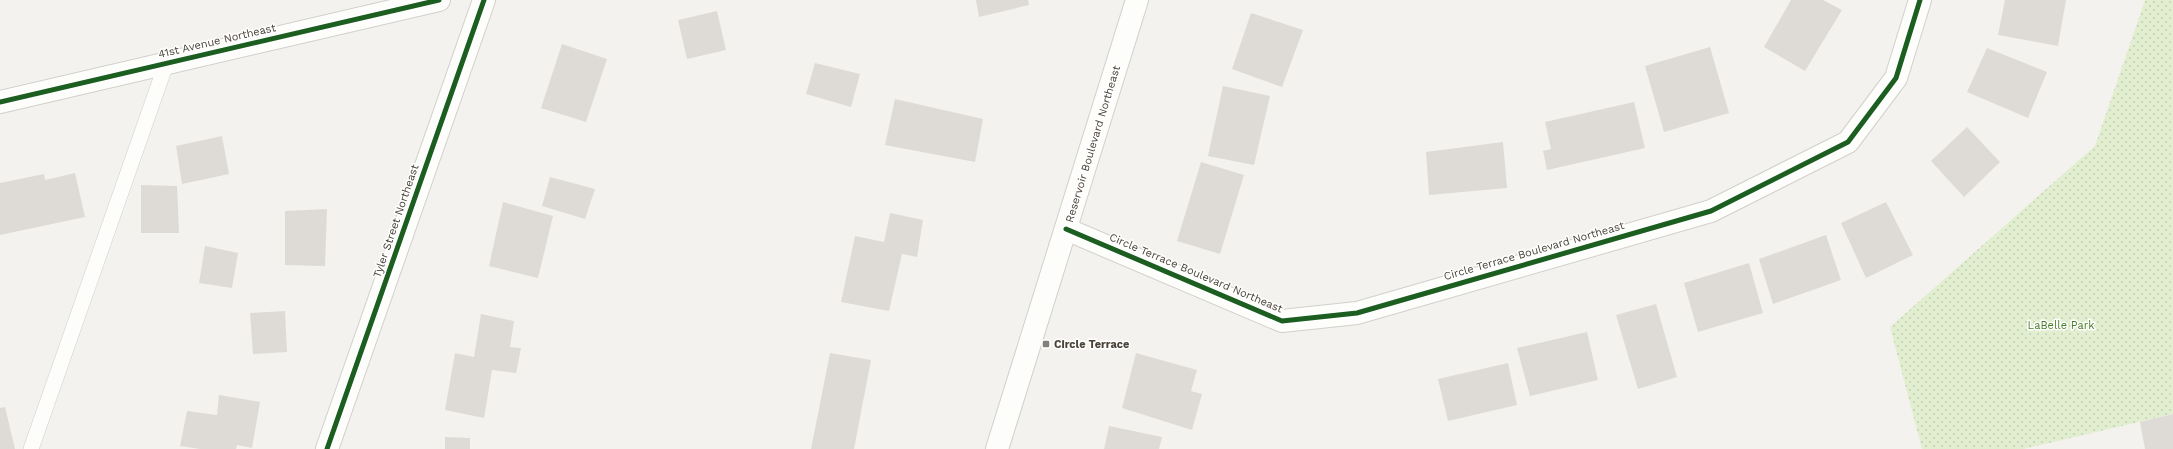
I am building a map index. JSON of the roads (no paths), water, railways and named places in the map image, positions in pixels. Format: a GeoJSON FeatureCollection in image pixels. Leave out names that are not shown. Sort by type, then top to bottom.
{"type":"FeatureCollection","features":[{"type":"Feature","properties":{"kind":"street","name":"41st Avenue Northeast"},"geometry":{"type":"LineString","coordinates":[[0,102],[439,0]]}},
{"type":"Feature","properties":{"kind":"street","name":"Tyler Street Northeast"},"geometry":{"type":"LineString","coordinates":[[327,449],[484,0]]}},
{"type":"Feature","properties":{"kind":"street","name":"Reservoir Boulevard Northeast"},"geometry":{"type":"LineString","coordinates":[[997,449],[1138,0]]}},
{"type":"Feature","properties":{"kind":"street","name":"Circle Terrace Boulevard Northeast"},"geometry":{"type":"LineString","coordinates":[[1066,229],[1282,321],[1357,313],[1711,211],[1848,142],[1896,78],[1920,0]]}},
{"type":"Feature","properties":{"kind":"lane"},"geometry":{"type":"LineString","coordinates":[[31,449],[166,64]]}},
{"type":"Feature","properties":{"kind":"place","name":"Circle Terrace"},"geometry":{"type":"Point","coordinates":[1046,344]}},
{"type":"Feature","properties":{"kind":"park label","name":"LaBelle Park"},"geometry":{"type":"Point","coordinates":[2061,325]}}]}
